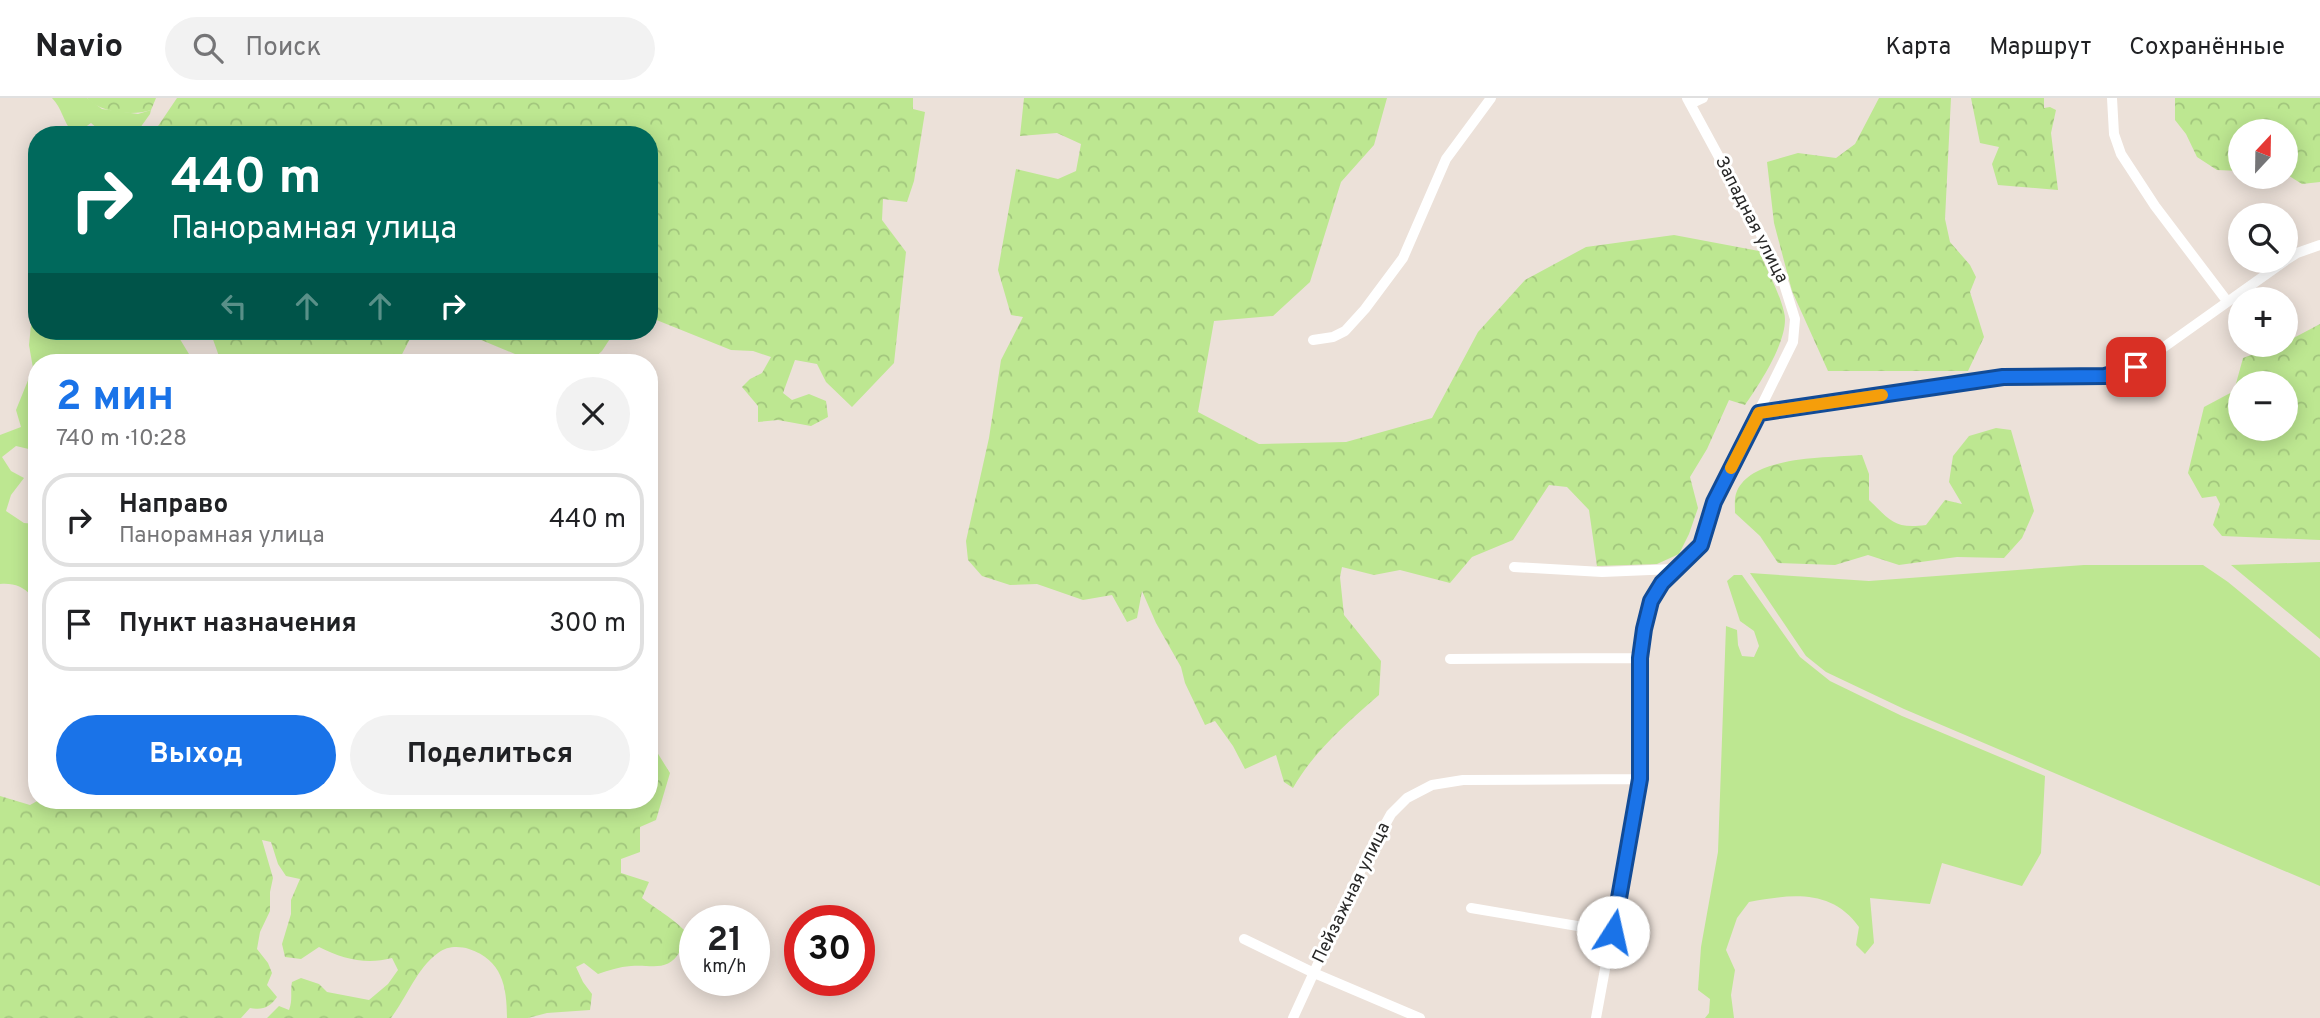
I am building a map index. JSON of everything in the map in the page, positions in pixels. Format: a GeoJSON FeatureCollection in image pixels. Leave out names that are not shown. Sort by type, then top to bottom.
{"type":"FeatureCollection","features":[{"type":"Feature","properties":{"kind":"street"},"geometry":{"type":"LineString","coordinates":[[1313,340],[1333,337],[1345,331],[1403,258],[1446,159],[1490,98]]}},
{"type":"Feature","properties":{"kind":"street"},"geometry":{"type":"LineString","coordinates":[[1689,101],[1703,98]]}},
{"type":"Feature","properties":{"kind":"street"},"geometry":{"type":"LineString","coordinates":[[2112,98],[2114,134],[2121,154],[2155,206],[2227,300]]}},
{"type":"Feature","properties":{"kind":"street","name":"Западная улица"},"geometry":{"type":"LineString","coordinates":[[1596,1018],[1640,779],[1640,658],[1651,601],[1674,569],[1701,545],[1714,502],[1793,342],[1795,318],[1784,284],[1764,240],[1689,101]]}},
{"type":"Feature","properties":{"kind":"street"},"geometry":{"type":"LineString","coordinates":[[2298,253],[2320,245]]}},
{"type":"Feature","properties":{"kind":"street"},"geometry":{"type":"LineString","coordinates":[[1759,413],[2003,377],[2105,376],[2136,367],[2267,273]]}},
{"type":"Feature","properties":{"kind":"street"},"geometry":{"type":"LineString","coordinates":[[1514,567],[1602,572],[1674,569]]}},
{"type":"Feature","properties":{"kind":"street"},"geometry":{"type":"LineString","coordinates":[[1450,659],[1640,658]]}},
{"type":"Feature","properties":{"kind":"street","name":"Пейзажная улица"},"geometry":{"type":"LineString","coordinates":[[1293,1018],[1365,860],[1391,814],[1407,798],[1432,785],[1463,780],[1640,779]]}},
{"type":"Feature","properties":{"kind":"street"},"geometry":{"type":"LineString","coordinates":[[1471,908],[1613,932]]}},
{"type":"Feature","properties":{"kind":"street"},"geometry":{"type":"LineString","coordinates":[[1244,939],[1420,1018]]}},
{"type":"Feature","properties":{"kind":"green space"},"geometry":{"type":"Polygon","coordinates":[[[52,98],[87,98],[102,109],[138,114],[151,110],[141,126],[94,126],[91,123],[87,126],[68,126],[52,98]]]}},
{"type":"Feature","properties":{"kind":"green space"},"geometry":{"type":"Polygon","coordinates":[[[87,98],[156,98],[151,110],[126,113],[100,107],[87,98]]]}},
{"type":"Feature","properties":{"kind":"green space"},"geometry":{"type":"Polygon","coordinates":[[[177,98],[913,98],[913,109],[925,112],[914,181],[907,202],[883,199],[882,220],[906,252],[894,363],[852,407],[826,382],[817,364],[795,360],[783,393],[792,400],[809,394],[826,401],[828,417],[811,426],[778,420],[758,422],[758,406],[742,387],[762,373],[771,357],[753,351],[731,350],[658,321],[658,126],[158,126],[177,98]]]}},
{"type":"Feature","properties":{"kind":"green space"},"geometry":{"type":"Polygon","coordinates":[[[1024,98],[1387,98],[1374,145],[1341,182],[1310,282],[1273,316],[1214,321],[1198,412],[1259,444],[1346,442],[1432,418],[1478,332],[1525,280],[1586,247],[1674,235],[1759,251],[1782,304],[1785,322],[1783,334],[1772,360],[1745,405],[1729,400],[1707,449],[1690,477],[1698,508],[1679,554],[1657,564],[1597,566],[1589,510],[1567,487],[1549,485],[1513,540],[1472,557],[1450,583],[1400,570],[1374,575],[1342,567],[1340,577],[1344,615],[1381,661],[1379,695],[1321,750],[1293,788],[1284,782],[1276,755],[1245,769],[1215,721],[1205,725],[1185,683],[1181,667],[1156,623],[1142,591],[1137,618],[1127,622],[1112,595],[1083,600],[1037,584],[1010,585],[982,576],[968,560],[966,541],[989,438],[1001,360],[1023,317],[1011,315],[998,270],[1016,169],[1058,179],[1076,171],[1081,144],[1057,133],[1020,136],[1024,98]]]}},
{"type":"Feature","properties":{"kind":"green space"},"geometry":{"type":"Polygon","coordinates":[[[1879,98],[1951,98],[1945,219],[1950,242],[1970,265],[1976,277],[1970,292],[1984,337],[1968,371],[1828,371],[1792,291],[1774,223],[1767,162],[1798,153],[1836,158],[1855,144],[1879,98]]]}},
{"type":"Feature","properties":{"kind":"green space"},"geometry":{"type":"Polygon","coordinates":[[[1971,98],[2044,98],[2044,108],[2056,110],[2051,133],[2058,190],[1998,185],[1992,164],[1999,147],[1980,143],[1971,98]]]}},
{"type":"Feature","properties":{"kind":"green space"},"geometry":{"type":"Polygon","coordinates":[[[2175,98],[2320,98],[2320,182],[2302,184],[2298,182],[2298,119],[2228,119],[2228,170],[2217,170],[2197,157],[2186,134],[2175,120],[2175,98]]]}},
{"type":"Feature","properties":{"kind":"green space"},"geometry":{"type":"Polygon","coordinates":[[[2320,324],[2320,540],[2222,536],[2213,525],[2220,504],[2216,496],[2202,498],[2188,473],[2204,407],[2228,394],[2228,441],[2298,441],[2298,371],[2239,371],[2243,358],[2298,357],[2298,336],[2320,324]]]}},
{"type":"Feature","properties":{"kind":"green space"},"geometry":{"type":"Polygon","coordinates":[[[30,340],[180,340],[189,354],[31,354],[30,340]]]}},
{"type":"Feature","properties":{"kind":"green space"},"geometry":{"type":"Polygon","coordinates":[[[213,340],[409,340],[402,354],[218,354],[213,340]]]}},
{"type":"Feature","properties":{"kind":"green space"},"geometry":{"type":"Polygon","coordinates":[[[481,340],[609,340],[599,354],[515,354],[481,340]]]}},
{"type":"Feature","properties":{"kind":"green space"},"geometry":{"type":"Polygon","coordinates":[[[28,380],[28,449],[16,446],[2,457],[11,471],[24,478],[11,495],[6,511],[28,523],[28,593],[18,586],[0,584],[0,435],[21,427],[16,410],[28,380]]]}},
{"type":"Feature","properties":{"kind":"green space"},"geometry":{"type":"Polygon","coordinates":[[[1996,428],[2011,430],[2034,511],[2022,538],[2004,558],[1957,557],[1899,565],[1868,555],[1835,565],[1778,563],[1760,536],[1735,513],[1737,491],[1746,479],[1758,471],[1812,458],[1862,455],[1869,474],[1869,500],[1894,522],[1907,526],[1926,525],[1945,500],[1962,504],[1949,482],[1953,456],[1969,436],[1996,428]]]}},
{"type":"Feature","properties":{"kind":"green space"},"geometry":{"type":"Polygon","coordinates":[[[2320,562],[2320,639],[2231,565],[2320,562]]]}},
{"type":"Feature","properties":{"kind":"green space"},"geometry":{"type":"Polygon","coordinates":[[[2084,565],[2203,565],[2228,582],[2320,658],[2320,886],[1904,709],[1826,672],[1806,656],[1750,573],[1869,581],[2084,565]]]}},
{"type":"Feature","properties":{"kind":"green space"},"geometry":{"type":"Polygon","coordinates":[[[1734,575],[1742,575],[1800,657],[1830,681],[1902,716],[2045,776],[2041,853],[2022,886],[1942,863],[1930,904],[1870,898],[1874,943],[1865,954],[1856,945],[1859,927],[1836,906],[1823,900],[1795,896],[1749,902],[1737,918],[1726,950],[1735,970],[1731,995],[1734,1018],[1705,1018],[1709,1013],[1710,999],[1698,990],[1701,947],[1718,852],[1726,626],[1737,630],[1742,656],[1754,657],[1759,646],[1754,631],[1740,621],[1727,581],[1734,575]]]}},
{"type":"Feature","properties":{"kind":"green space"},"geometry":{"type":"Polygon","coordinates":[[[658,754],[670,773],[656,820],[640,827],[640,852],[621,859],[621,873],[649,882],[642,898],[679,926],[679,952],[670,962],[658,966],[627,966],[598,974],[584,963],[576,967],[592,994],[590,1010],[507,1018],[504,985],[496,967],[480,954],[457,947],[442,951],[431,959],[391,1018],[267,1018],[279,1006],[289,1010],[292,982],[301,978],[319,984],[327,992],[369,1000],[388,984],[398,970],[392,958],[355,960],[319,947],[301,959],[285,957],[282,944],[291,914],[291,900],[300,879],[286,876],[278,864],[271,842],[262,840],[273,878],[270,911],[260,932],[257,949],[268,963],[272,973],[267,985],[277,997],[268,1006],[250,1008],[241,1018],[0,1018],[0,796],[28,804],[28,809],[658,809],[658,754]]]}},
{"type":"Feature","properties":{"kind":"slow traffic"},"geometry":{"type":"LineString","coordinates":[[1731,468],[1759,413],[1882,395]]}},
{"type":"Feature","properties":{"kind":"route"},"geometry":{"type":"LineString","coordinates":[[1613,932],[1640,779],[1640,658],[1651,601],[1674,569],[1701,545],[1714,502],[1759,413],[2003,377],[2105,376],[2136,367]]}}]}
